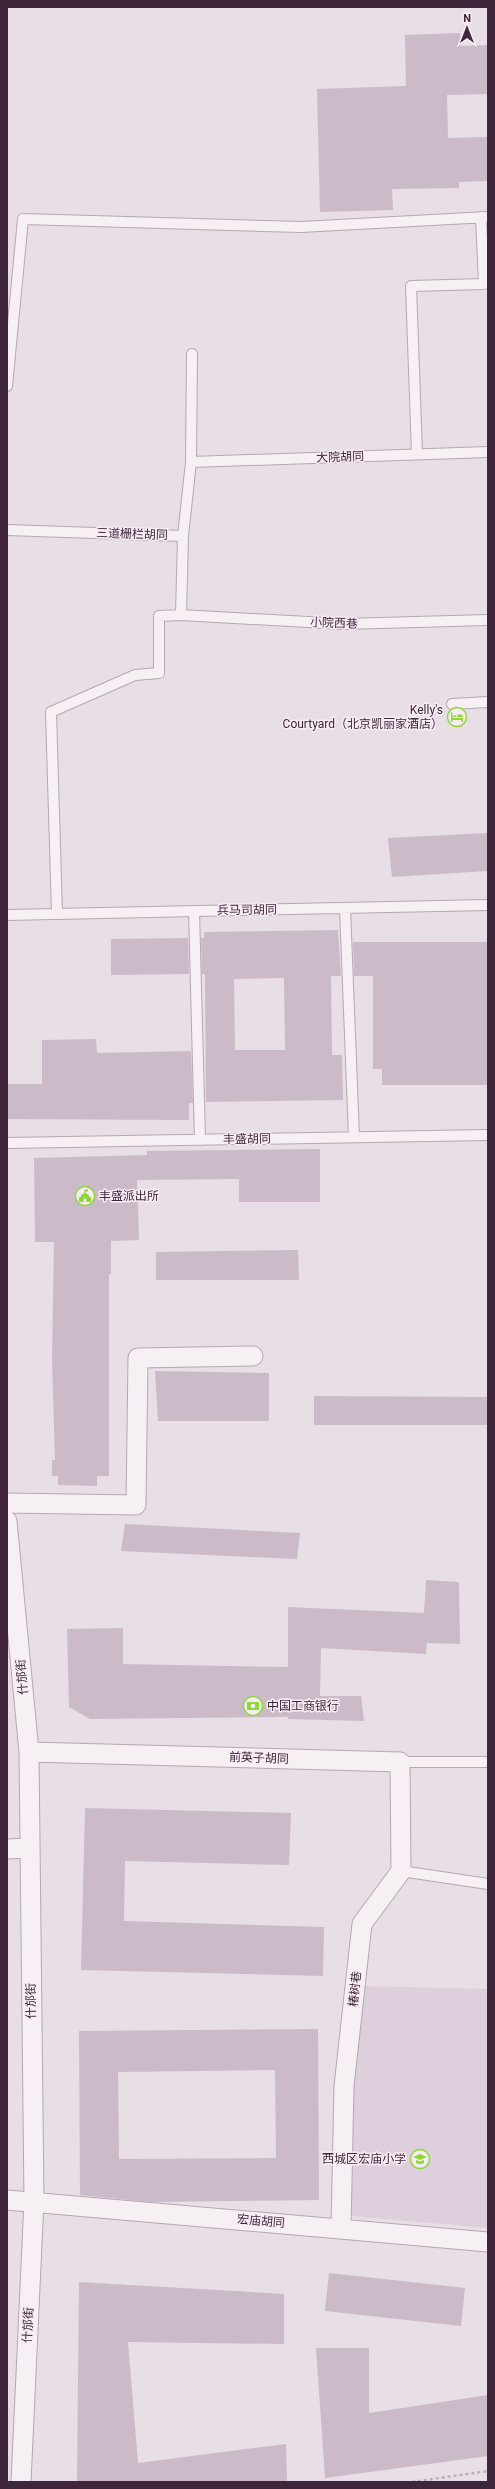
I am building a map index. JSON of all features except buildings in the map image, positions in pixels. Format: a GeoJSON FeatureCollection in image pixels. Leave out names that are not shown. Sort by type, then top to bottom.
{"type":"FeatureCollection","features":[{"type":"Feature","properties":{"kind":"street"},"geometry":{"type":"LineString","coordinates":[[7,1503],[136,1505],[138,1358],[253,1356]]}},
{"type":"Feature","properties":{"kind":"street","name":"什邡街"},"geometry":{"type":"LineString","coordinates":[[7,1521],[29,1752],[34,2201],[21,2482]]}},
{"type":"Feature","properties":{"kind":"street","name":"前英子胡同"},"geometry":{"type":"LineString","coordinates":[[29,1752],[400,1762]]}},
{"type":"Feature","properties":{"kind":"street"},"geometry":{"type":"LineString","coordinates":[[400,1762],[401,1871]]}},
{"type":"Feature","properties":{"kind":"street"},"geometry":{"type":"LineString","coordinates":[[7,1849],[30,1848]]}},
{"type":"Feature","properties":{"kind":"street","name":"椿树巷"},"geometry":{"type":"LineString","coordinates":[[341,2228],[344,2086],[362,1924],[401,1871]]}},
{"type":"Feature","properties":{"kind":"street","name":"宏庙胡同"},"geometry":{"type":"LineString","coordinates":[[7,2200],[34,2201],[488,2242]]}},
{"type":"Feature","properties":{"kind":"lane"},"geometry":{"type":"LineString","coordinates":[[7,386],[23,219],[300,227],[484,217],[484,284],[411,286],[417,454]]}},
{"type":"Feature","properties":{"kind":"lane","name":"三道栅栏胡同"},"geometry":{"type":"LineString","coordinates":[[7,530],[183,536],[191,462],[192,354]]}},
{"type":"Feature","properties":{"kind":"lane","name":"大院胡同"},"geometry":{"type":"LineString","coordinates":[[191,462],[488,452]]}},
{"type":"Feature","properties":{"kind":"lane"},"geometry":{"type":"LineString","coordinates":[[181,615],[183,536]]}},
{"type":"Feature","properties":{"kind":"lane","name":"小院西巷"},"geometry":{"type":"LineString","coordinates":[[57,914],[51,712],[135,675],[160,673],[159,616],[181,615],[344,624],[488,620]]}},
{"type":"Feature","properties":{"kind":"lane"},"geometry":{"type":"LineString","coordinates":[[452,704],[488,702]]}},
{"type":"Feature","properties":{"kind":"lane","name":"兵马司胡同"},"geometry":{"type":"LineString","coordinates":[[7,915],[488,905]]}},
{"type":"Feature","properties":{"kind":"lane"},"geometry":{"type":"LineString","coordinates":[[345,908],[354,1137]]}},
{"type":"Feature","properties":{"kind":"lane"},"geometry":{"type":"LineString","coordinates":[[194,911],[200,1140]]}},
{"type":"Feature","properties":{"kind":"lane","name":"丰盛胡同"},"geometry":{"type":"LineString","coordinates":[[7,1143],[488,1135]]}},
{"type":"Feature","properties":{"kind":"lane","name":"前英子胡同"},"geometry":{"type":"LineString","coordinates":[[400,1762],[488,1762]]}},
{"type":"Feature","properties":{"kind":"lane"},"geometry":{"type":"LineString","coordinates":[[401,1871],[488,1884]]}},
{"type":"Feature","properties":{"kind":"path"},"geometry":{"type":"LineString","coordinates":[[412,2482],[488,2471]]}},
{"type":"Feature","properties":{"kind":"shaded area","name":"西城区宏庙小学"},"geometry":{"type":"Polygon","coordinates":[[[363,1986],[488,1989],[488,2228],[350,2216],[352,2103],[363,1986]]]}},
{"type":"Feature","properties":{"kind":"place","name":"Kelly's Courtyard（北京凯丽家酒店）"},"geometry":{"type":"Point","coordinates":[457,717]}},
{"type":"Feature","properties":{"kind":"place","name":"丰盛派出所"},"geometry":{"type":"Point","coordinates":[85,1196]}},
{"type":"Feature","properties":{"kind":"place","name":"中国工商银行"},"geometry":{"type":"Point","coordinates":[253,1706]}},
{"type":"Feature","properties":{"kind":"place","name":"西城区宏庙小学"},"geometry":{"type":"Point","coordinates":[420,2159]}}]}
